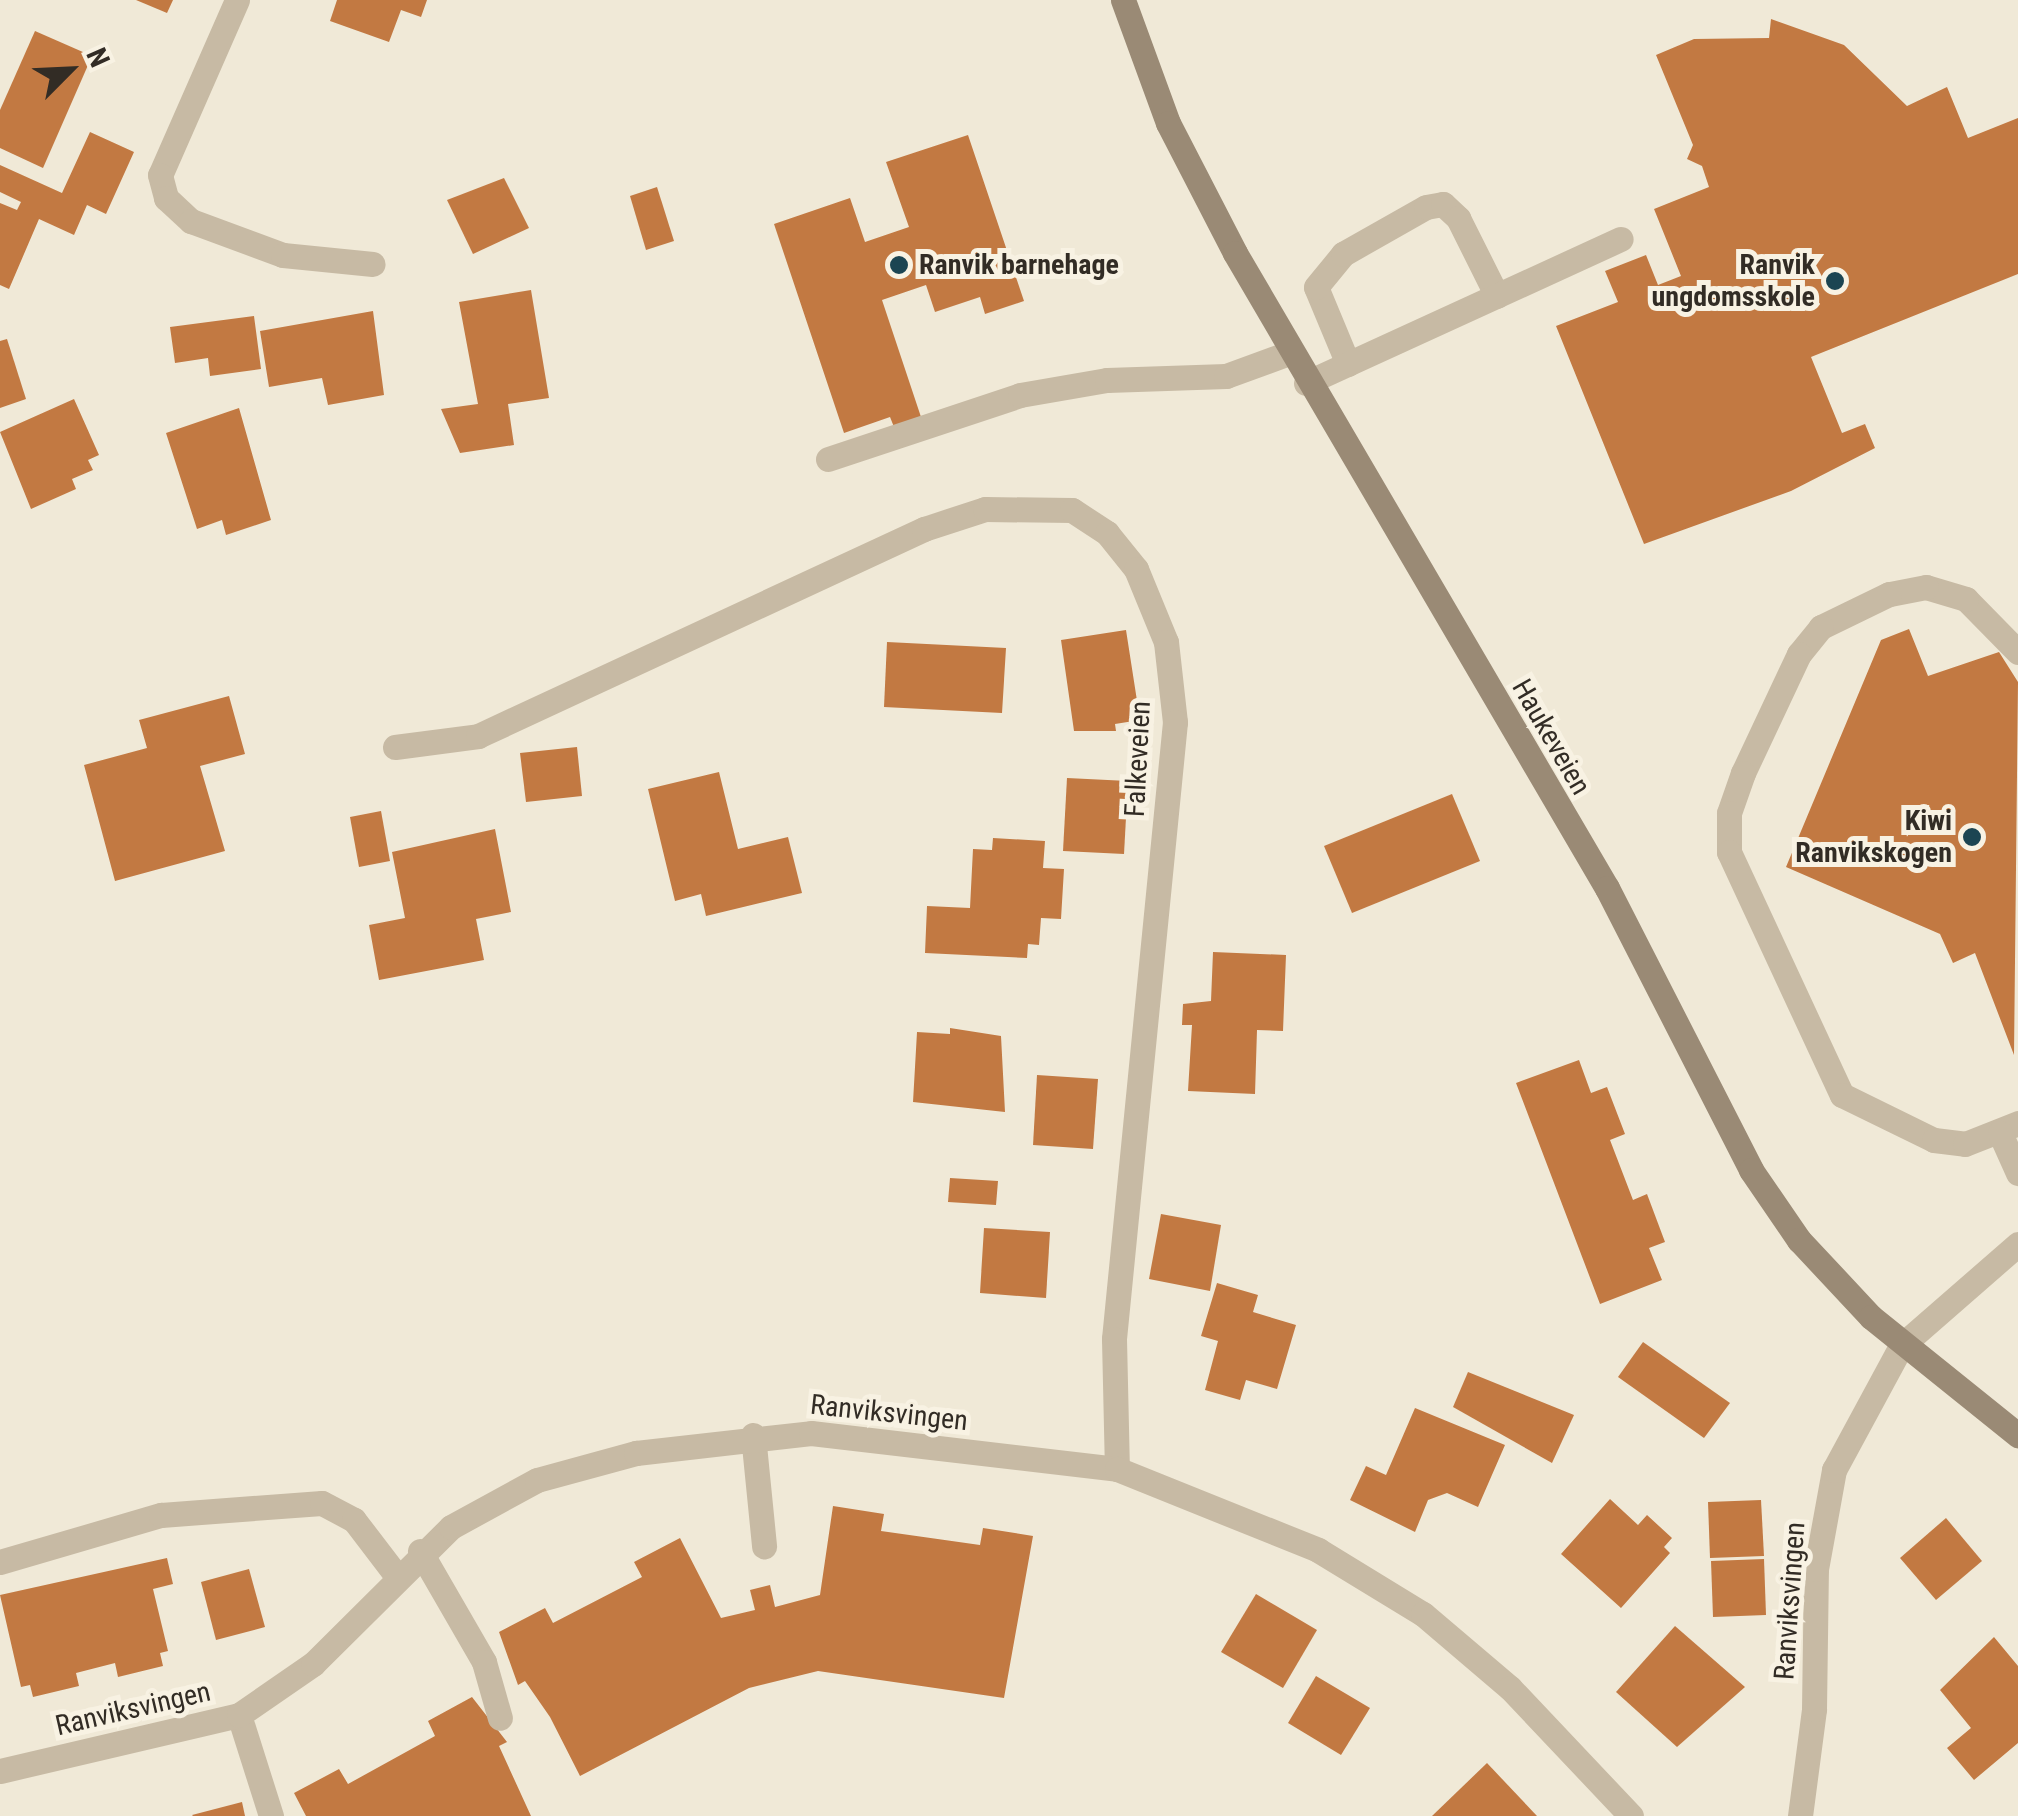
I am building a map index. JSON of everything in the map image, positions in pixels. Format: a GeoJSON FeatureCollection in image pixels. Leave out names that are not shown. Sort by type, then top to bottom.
{"type":"FeatureCollection","features":[{"type":"Feature","properties":{"kind":"street"},"geometry":{"type":"LineString","coordinates":[[237,0],[160,175],[166,198],[191,222],[283,255],[373,264]]}},
{"type":"Feature","properties":{"kind":"street","name":"Haukeveien"},"geometry":{"type":"LineString","coordinates":[[1123,0],[1168,123],[1289,353],[1607,888],[1751,1170],[1799,1240],[1901,1346],[2018,1435]]}},
{"type":"Feature","properties":{"kind":"street"},"geometry":{"type":"LineString","coordinates":[[1348,364],[1316,287],[1343,254],[1426,206],[1443,204],[1458,218],[1497,296]]}},
{"type":"Feature","properties":{"kind":"street"},"geometry":{"type":"LineString","coordinates":[[1306,383],[1620,239]]}},
{"type":"Feature","properties":{"kind":"street"},"geometry":{"type":"LineString","coordinates":[[828,459],[1020,395],[1108,380],[1226,376],[1289,353]]}},
{"type":"Feature","properties":{"kind":"street","name":"Falkeveien"},"geometry":{"type":"LineString","coordinates":[[396,747],[478,736],[924,529],[985,510],[1072,510],[1107,534],[1136,569],[1166,642],[1175,722],[1114,1339],[1118,1469]]}},
{"type":"Feature","properties":{"kind":"street"},"geometry":{"type":"LineString","coordinates":[[2018,652],[1966,599],[1926,588],[1848,609],[1798,654],[1730,814],[1729,852],[1842,1095],[1934,1140],[1965,1144],[2009,1128],[2018,1173]]}},
{"type":"Feature","properties":{"kind":"street"},"geometry":{"type":"LineString","coordinates":[[1901,1346],[2018,1244]]}},
{"type":"Feature","properties":{"kind":"street","name":"Ranviksvingen"},"geometry":{"type":"LineString","coordinates":[[1800,1816],[1826,1502],[1834,1470],[1901,1346]]}},
{"type":"Feature","properties":{"kind":"street","name":"Ranviksvingen"},"geometry":{"type":"LineString","coordinates":[[0,1771],[239,1715],[314,1664],[420,1552],[537,1480],[753,1435],[846,1434],[1118,1469],[1302,1543],[1423,1614],[1510,1688],[1631,1816]]}},
{"type":"Feature","properties":{"kind":"street"},"geometry":{"type":"LineString","coordinates":[[753,1435],[764,1546]]}},
{"type":"Feature","properties":{"kind":"street"},"geometry":{"type":"LineString","coordinates":[[0,1562],[162,1516],[322,1503],[354,1520],[396,1575]]}},
{"type":"Feature","properties":{"kind":"street"},"geometry":{"type":"LineString","coordinates":[[420,1552],[484,1662],[500,1718]]}},
{"type":"Feature","properties":{"kind":"street"},"geometry":{"type":"LineString","coordinates":[[239,1715],[271,1816]]}},
{"type":"Feature","properties":{"kind":"building"},"geometry":{"type":"Polygon","coordinates":[[[136,0],[173,0],[167,13],[136,0]]]}},
{"type":"Feature","properties":{"kind":"building"},"geometry":{"type":"Polygon","coordinates":[[[337,0],[427,0],[421,17],[401,10],[389,42],[330,21],[337,0]]]}},
{"type":"Feature","properties":{"kind":"building","name":"Ranvik ungdomsskole"},"geometry":{"type":"Polygon","coordinates":[[[1771,19],[1844,45],[1907,106],[1947,87],[1968,138],[2018,118],[2018,274],[1811,357],[1842,433],[1865,424],[1875,448],[1791,491],[1644,544],[1556,326],[1618,302],[1605,271],[1646,255],[1658,285],[1681,276],[1654,209],[1709,187],[1702,166],[1687,159],[1693,145],[1656,55],[1694,39],[1769,38],[1771,19]]]}},
{"type":"Feature","properties":{"kind":"building"},"geometry":{"type":"Polygon","coordinates":[[[35,31],[92,56],[43,168],[0,148],[0,110],[35,31]]]}},
{"type":"Feature","properties":{"kind":"building"},"geometry":{"type":"Polygon","coordinates":[[[90,132],[134,152],[106,214],[87,205],[74,235],[39,219],[9,289],[0,285],[0,203],[17,210],[21,202],[0,192],[0,165],[62,193],[90,132]]]}},
{"type":"Feature","properties":{"kind":"building"},"geometry":{"type":"Polygon","coordinates":[[[968,135],[1024,301],[985,314],[980,297],[935,312],[926,285],[882,300],[923,423],[896,432],[890,417],[844,433],[774,224],[850,198],[865,242],[909,227],[886,162],[968,135]]]}},
{"type":"Feature","properties":{"kind":"building"},"geometry":{"type":"Polygon","coordinates":[[[504,178],[529,228],[473,254],[447,200],[504,178]]]}},
{"type":"Feature","properties":{"kind":"building"},"geometry":{"type":"Polygon","coordinates":[[[657,187],[674,241],[646,250],[630,196],[657,187]]]}},
{"type":"Feature","properties":{"kind":"building"},"geometry":{"type":"Polygon","coordinates":[[[531,290],[549,398],[508,404],[514,445],[460,453],[441,409],[478,404],[459,302],[531,290]]]}},
{"type":"Feature","properties":{"kind":"building"},"geometry":{"type":"Polygon","coordinates":[[[373,311],[384,395],[328,405],[322,378],[269,387],[260,331],[373,311]]]}},
{"type":"Feature","properties":{"kind":"building"},"geometry":{"type":"Polygon","coordinates":[[[254,316],[261,369],[210,376],[208,358],[175,363],[170,327],[254,316]]]}},
{"type":"Feature","properties":{"kind":"building"},"geometry":{"type":"Polygon","coordinates":[[[7,339],[26,399],[0,408],[0,341],[7,339]]]}},
{"type":"Feature","properties":{"kind":"building"},"geometry":{"type":"Polygon","coordinates":[[[74,399],[99,455],[88,460],[93,470],[72,479],[76,489],[31,509],[0,432],[74,399]]]}},
{"type":"Feature","properties":{"kind":"building"},"geometry":{"type":"Polygon","coordinates":[[[239,408],[271,520],[226,535],[222,520],[197,529],[166,433],[239,408]]]}},
{"type":"Feature","properties":{"kind":"building"},"geometry":{"type":"Polygon","coordinates":[[[1909,629],[1928,676],[1999,652],[2018,682],[2014,1055],[1975,953],[1953,963],[1940,934],[1786,867],[1881,640],[1909,629]]]}},
{"type":"Feature","properties":{"kind":"building"},"geometry":{"type":"Polygon","coordinates":[[[1126,630],[1140,720],[1115,724],[1116,731],[1074,731],[1061,640],[1126,630]]]}},
{"type":"Feature","properties":{"kind":"building"},"geometry":{"type":"Polygon","coordinates":[[[887,642],[1006,648],[1002,713],[884,707],[887,642]]]}},
{"type":"Feature","properties":{"kind":"building"},"geometry":{"type":"Polygon","coordinates":[[[229,696],[245,754],[200,766],[225,851],[115,881],[84,765],[147,748],[139,720],[229,696]]]}},
{"type":"Feature","properties":{"kind":"building"},"geometry":{"type":"Polygon","coordinates":[[[577,747],[582,796],[526,802],[520,753],[577,747]]]}},
{"type":"Feature","properties":{"kind":"building"},"geometry":{"type":"Polygon","coordinates":[[[719,772],[738,849],[788,837],[802,893],[706,916],[701,894],[675,901],[648,789],[719,772]]]}},
{"type":"Feature","properties":{"kind":"building"},"geometry":{"type":"Polygon","coordinates":[[[1067,778],[1128,781],[1124,854],[1063,851],[1067,778]]]}},
{"type":"Feature","properties":{"kind":"building"},"geometry":{"type":"Polygon","coordinates":[[[1452,794],[1480,861],[1352,913],[1324,846],[1452,794]]]}},
{"type":"Feature","properties":{"kind":"building"},"geometry":{"type":"Polygon","coordinates":[[[381,811],[390,861],[359,867],[350,817],[381,811]]]}},
{"type":"Feature","properties":{"kind":"building"},"geometry":{"type":"Polygon","coordinates":[[[495,829],[511,912],[476,919],[484,960],[379,980],[369,925],[405,918],[392,852],[495,829]]]}},
{"type":"Feature","properties":{"kind":"building"},"geometry":{"type":"Polygon","coordinates":[[[993,838],[1045,841],[1043,868],[1064,869],[1061,919],[1041,918],[1039,945],[1028,944],[1027,958],[925,953],[927,906],[970,908],[973,849],[992,850],[993,838]]]}},
{"type":"Feature","properties":{"kind":"building"},"geometry":{"type":"Polygon","coordinates":[[[1213,952],[1286,955],[1283,1031],[1257,1030],[1255,1094],[1188,1091],[1192,1025],[1182,1025],[1183,1004],[1211,1001],[1213,952]]]}},
{"type":"Feature","properties":{"kind":"building"},"geometry":{"type":"Polygon","coordinates":[[[950,1028],[1001,1036],[1005,1112],[913,1102],[917,1032],[950,1034],[950,1028]]]}},
{"type":"Feature","properties":{"kind":"building"},"geometry":{"type":"Polygon","coordinates":[[[1579,1060],[1591,1093],[1607,1087],[1625,1134],[1610,1140],[1633,1200],[1647,1194],[1665,1242],[1649,1248],[1662,1280],[1600,1304],[1516,1083],[1579,1060]]]}},
{"type":"Feature","properties":{"kind":"building"},"geometry":{"type":"Polygon","coordinates":[[[1037,1075],[1098,1079],[1093,1149],[1033,1145],[1037,1075]]]}},
{"type":"Feature","properties":{"kind":"building"},"geometry":{"type":"Polygon","coordinates":[[[950,1178],[998,1181],[996,1205],[948,1202],[950,1178]]]}},
{"type":"Feature","properties":{"kind":"building"},"geometry":{"type":"Polygon","coordinates":[[[1161,1214],[1221,1225],[1210,1291],[1149,1279],[1161,1214]]]}},
{"type":"Feature","properties":{"kind":"building"},"geometry":{"type":"Polygon","coordinates":[[[984,1228],[1050,1232],[1046,1298],[980,1293],[984,1228]]]}},
{"type":"Feature","properties":{"kind":"building"},"geometry":{"type":"Polygon","coordinates":[[[1217,1283],[1258,1295],[1253,1312],[1296,1325],[1277,1389],[1246,1380],[1240,1400],[1205,1390],[1218,1341],[1201,1336],[1217,1283]]]}},
{"type":"Feature","properties":{"kind":"building"},"geometry":{"type":"Polygon","coordinates":[[[1643,1342],[1730,1403],[1704,1438],[1618,1377],[1643,1342]]]}},
{"type":"Feature","properties":{"kind":"building"},"geometry":{"type":"Polygon","coordinates":[[[1468,1372],[1574,1415],[1552,1463],[1453,1407],[1468,1372]]]}},
{"type":"Feature","properties":{"kind":"building"},"geometry":{"type":"Polygon","coordinates":[[[1415,1408],[1505,1445],[1478,1507],[1447,1493],[1428,1500],[1415,1532],[1350,1500],[1366,1466],[1386,1475],[1415,1408]]]}},
{"type":"Feature","properties":{"kind":"building"},"geometry":{"type":"Polygon","coordinates":[[[1610,1499],[1638,1525],[1647,1515],[1672,1538],[1664,1547],[1670,1553],[1621,1608],[1561,1554],[1610,1499]]]}},
{"type":"Feature","properties":{"kind":"building"},"geometry":{"type":"Polygon","coordinates":[[[1761,1500],[1764,1556],[1710,1558],[1708,1502],[1761,1500]]]}},
{"type":"Feature","properties":{"kind":"building"},"geometry":{"type":"Polygon","coordinates":[[[833,1506],[884,1514],[881,1531],[980,1545],[983,1528],[1033,1536],[1004,1698],[818,1671],[749,1688],[580,1776],[550,1717],[525,1681],[518,1685],[499,1632],[545,1608],[553,1623],[642,1577],[634,1562],[680,1538],[721,1618],[755,1610],[750,1590],[770,1585],[775,1607],[820,1595],[833,1506]]]}},
{"type":"Feature","properties":{"kind":"building"},"geometry":{"type":"Polygon","coordinates":[[[1946,1518],[1982,1561],[1936,1600],[1900,1558],[1946,1518]]]}},
{"type":"Feature","properties":{"kind":"building"},"geometry":{"type":"Polygon","coordinates":[[[167,1558],[173,1584],[153,1589],[168,1651],[160,1653],[163,1666],[118,1677],[115,1663],[76,1673],[79,1686],[33,1697],[30,1685],[21,1687],[0,1595],[167,1558]]]}},
{"type":"Feature","properties":{"kind":"building"},"geometry":{"type":"Polygon","coordinates":[[[1764,1559],[1766,1615],[1713,1617],[1711,1561],[1764,1559]]]}},
{"type":"Feature","properties":{"kind":"building"},"geometry":{"type":"Polygon","coordinates":[[[249,1569],[265,1627],[216,1640],[201,1582],[249,1569]]]}},
{"type":"Feature","properties":{"kind":"building"},"geometry":{"type":"Polygon","coordinates":[[[1256,1594],[1317,1630],[1283,1688],[1221,1652],[1256,1594]]]}},
{"type":"Feature","properties":{"kind":"building"},"geometry":{"type":"Polygon","coordinates":[[[1675,1626],[1745,1687],[1677,1747],[1616,1692],[1675,1626]]]}},
{"type":"Feature","properties":{"kind":"building"},"geometry":{"type":"Polygon","coordinates":[[[1994,1637],[2018,1666],[2018,1743],[1974,1780],[1947,1748],[1971,1728],[1940,1690],[1994,1637]]]}},
{"type":"Feature","properties":{"kind":"building"},"geometry":{"type":"Polygon","coordinates":[[[1316,1676],[1370,1708],[1341,1755],[1288,1723],[1316,1676]]]}},
{"type":"Feature","properties":{"kind":"building"},"geometry":{"type":"Polygon","coordinates":[[[472,1697],[507,1742],[499,1746],[531,1816],[306,1816],[294,1793],[339,1769],[348,1784],[435,1736],[428,1721],[472,1697]]]}},
{"type":"Feature","properties":{"kind":"building"},"geometry":{"type":"Polygon","coordinates":[[[1487,1763],[1537,1816],[1432,1816],[1487,1763]]]}},
{"type":"Feature","properties":{"kind":"building"},"geometry":{"type":"Polygon","coordinates":[[[242,1802],[245,1816],[192,1815],[242,1802]]]}},
{"type":"Feature","properties":{"kind":"place","name":"Ranvik barnehage"},"geometry":{"type":"Point","coordinates":[899,265]}},
{"type":"Feature","properties":{"kind":"place","name":"Ranvik ungdomsskole"},"geometry":{"type":"Point","coordinates":[1835,281]}},
{"type":"Feature","properties":{"kind":"place","name":"Kiwi Ranvikskogen"},"geometry":{"type":"Point","coordinates":[1972,837]}}]}
